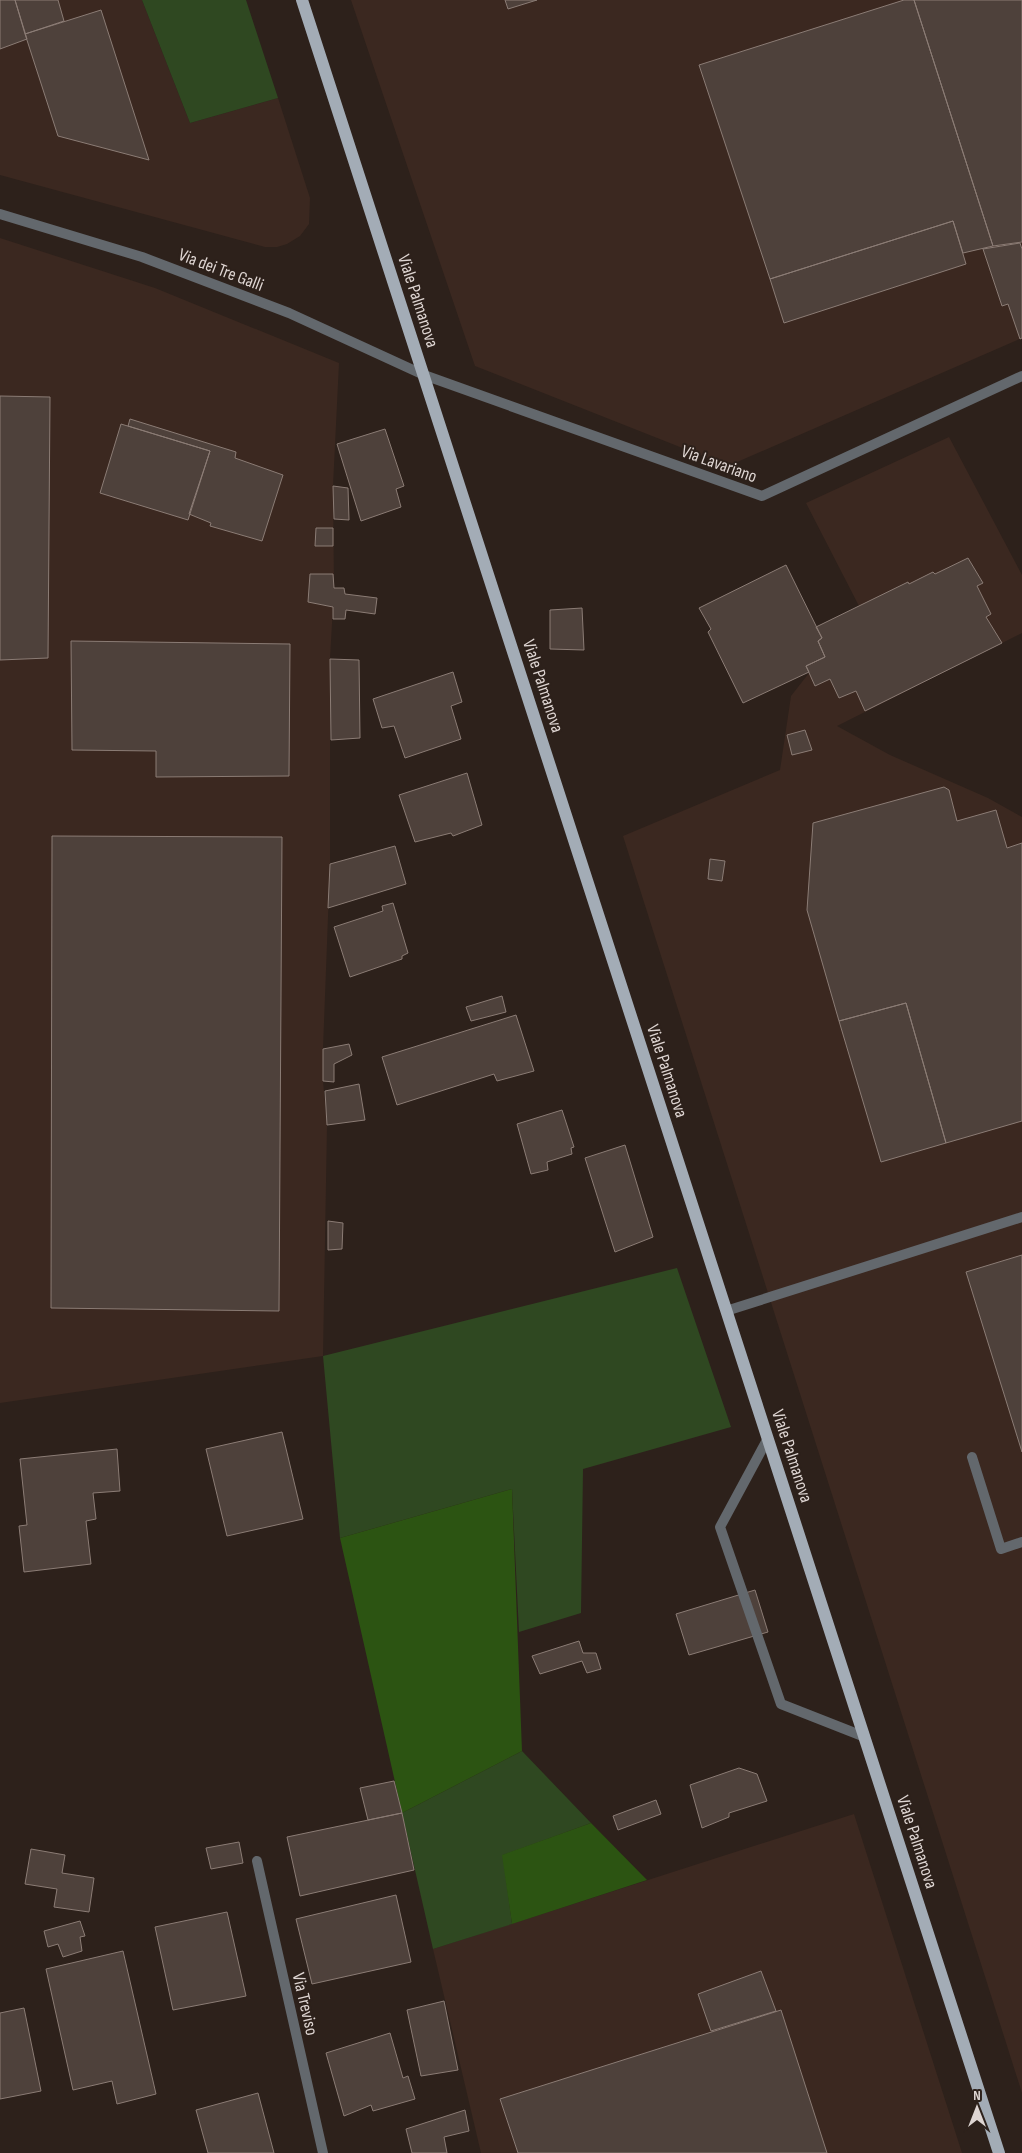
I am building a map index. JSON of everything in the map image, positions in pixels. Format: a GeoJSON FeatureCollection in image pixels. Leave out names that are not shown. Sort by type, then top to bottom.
{"type":"FeatureCollection","features":[{"type":"Feature","properties":{"kind":"main road","name":"Viale Palmanova"},"geometry":{"type":"LineString","coordinates":[[302,0],[999,2153]]}},
{"type":"Feature","properties":{"kind":"street","name":"Via dei Tre Galli"},"geometry":{"type":"LineString","coordinates":[[0,214],[152,260],[288,313],[424,375]]}},
{"type":"Feature","properties":{"kind":"street","name":"Via Lavariano"},"geometry":{"type":"LineString","coordinates":[[424,375],[762,496],[1022,376]]}},
{"type":"Feature","properties":{"kind":"street"},"geometry":{"type":"LineString","coordinates":[[726,1311],[1022,1216]]}},
{"type":"Feature","properties":{"kind":"street"},"geometry":{"type":"LineString","coordinates":[[768,1438],[720,1527],[780,1704],[865,1737]]}},
{"type":"Feature","properties":{"kind":"street"},"geometry":{"type":"LineString","coordinates":[[972,1457],[1001,1549],[1022,1542]]}},
{"type":"Feature","properties":{"kind":"street","name":"Via Treviso"},"geometry":{"type":"LineString","coordinates":[[257,1861],[323,2153]]}},
{"type":"Feature","properties":{"kind":"shaded area"},"geometry":{"type":"Polygon","coordinates":[[[0,0],[142,0],[190,123],[278,98],[310,198],[309,224],[300,236],[287,244],[277,247],[265,247],[0,175],[0,0]]]}},
{"type":"Feature","properties":{"kind":"shaded area"},"geometry":{"type":"Polygon","coordinates":[[[351,0],[1022,0],[1022,338],[728,466],[475,366],[351,0]]]}},
{"type":"Feature","properties":{"kind":"shaded area"},"geometry":{"type":"Polygon","coordinates":[[[0,238],[155,288],[339,363],[333,486],[334,588],[330,659],[330,864],[323,1049],[323,1081],[327,1125],[323,1356],[0,1403],[0,238]]]}},
{"type":"Feature","properties":{"kind":"shaded area"},"geometry":{"type":"Polygon","coordinates":[[[949,437],[1022,575],[1022,633],[837,726],[890,755],[988,798],[1022,817],[1022,2093],[623,836],[780,770],[791,696],[809,673],[806,666],[816,627],[859,606],[806,503],[949,437]]]}},
{"type":"Feature","properties":{"kind":"shaded area"},"geometry":{"type":"Polygon","coordinates":[[[854,1814],[962,2153],[481,2153],[433,1949],[854,1814]]]}},
{"type":"Feature","properties":{"kind":"green space"},"geometry":{"type":"Polygon","coordinates":[[[142,0],[246,0],[278,98],[190,123],[142,0]]]}},
{"type":"Feature","properties":{"kind":"green space"},"geometry":{"type":"Polygon","coordinates":[[[677,1268],[731,1427],[583,1469],[581,1613],[519,1632],[512,1489],[340,1538],[323,1356],[677,1268]]]}},
{"type":"Feature","properties":{"kind":"green space"},"geometry":{"type":"Polygon","coordinates":[[[512,1489],[522,1751],[402,1813],[340,1538],[512,1489]]]}},
{"type":"Feature","properties":{"kind":"green space"},"geometry":{"type":"Polygon","coordinates":[[[522,1751],[591,1823],[503,1855],[512,1924],[433,1949],[402,1813],[522,1751]]]}},
{"type":"Feature","properties":{"kind":"green space"},"geometry":{"type":"Polygon","coordinates":[[[591,1823],[647,1880],[512,1924],[502,1855],[591,1823]]]}},
{"type":"Feature","properties":{"kind":"building"},"geometry":{"type":"Polygon","coordinates":[[[0,0],[15,0],[27,39],[0,49],[0,0]]]}},
{"type":"Feature","properties":{"kind":"building"},"geometry":{"type":"Polygon","coordinates":[[[15,0],[58,0],[64,21],[25,34],[15,0]]]}},
{"type":"Feature","properties":{"kind":"building"},"geometry":{"type":"Polygon","coordinates":[[[505,0],[537,0],[508,9],[505,0]]]}},
{"type":"Feature","properties":{"kind":"building"},"geometry":{"type":"Polygon","coordinates":[[[904,0],[914,0],[993,246],[963,253],[953,221],[770,279],[699,65],[904,0]]]}},
{"type":"Feature","properties":{"kind":"building"},"geometry":{"type":"Polygon","coordinates":[[[914,0],[1022,0],[1022,242],[993,246],[914,0]]]}},
{"type":"Feature","properties":{"kind":"building"},"geometry":{"type":"Polygon","coordinates":[[[101,10],[149,160],[58,136],[25,34],[101,10]]]}},
{"type":"Feature","properties":{"kind":"building"},"geometry":{"type":"Polygon","coordinates":[[[953,221],[966,264],[784,323],[770,279],[953,221]]]}},
{"type":"Feature","properties":{"kind":"building"},"geometry":{"type":"Polygon","coordinates":[[[1020,243],[1022,249],[1022,338],[1020,339],[1008,304],[1002,306],[983,249],[1020,243]]]}},
{"type":"Feature","properties":{"kind":"building"},"geometry":{"type":"Polygon","coordinates":[[[0,396],[50,397],[48,658],[0,660],[0,396]]]}},
{"type":"Feature","properties":{"kind":"building"},"geometry":{"type":"Polygon","coordinates":[[[130,419],[236,452],[235,458],[283,475],[262,541],[210,526],[211,523],[189,514],[210,451],[128,426],[130,419]]]}},
{"type":"Feature","properties":{"kind":"building"},"geometry":{"type":"Polygon","coordinates":[[[121,424],[210,451],[188,520],[100,493],[121,424]]]}},
{"type":"Feature","properties":{"kind":"building"},"geometry":{"type":"Polygon","coordinates":[[[385,429],[404,486],[396,489],[401,507],[361,521],[337,444],[385,429]]]}},
{"type":"Feature","properties":{"kind":"building"},"geometry":{"type":"Polygon","coordinates":[[[333,486],[348,488],[349,520],[334,519],[333,486]]]}},
{"type":"Feature","properties":{"kind":"building"},"geometry":{"type":"Polygon","coordinates":[[[316,528],[333,528],[333,546],[315,546],[316,528]]]}},
{"type":"Feature","properties":{"kind":"building"},"geometry":{"type":"Polygon","coordinates":[[[968,558],[983,583],[977,586],[991,614],[986,617],[1002,643],[865,711],[856,691],[839,698],[830,679],[815,686],[806,666],[825,657],[818,641],[822,638],[816,627],[908,582],[909,584],[933,572],[935,574],[968,558]]]}},
{"type":"Feature","properties":{"kind":"building"},"geometry":{"type":"Polygon","coordinates":[[[786,565],[822,638],[818,641],[825,657],[806,666],[809,672],[743,703],[708,632],[711,629],[699,608],[786,565]]]}},
{"type":"Feature","properties":{"kind":"building"},"geometry":{"type":"Polygon","coordinates":[[[310,574],[333,574],[334,588],[344,588],[345,594],[377,598],[375,614],[346,610],[345,619],[333,619],[333,607],[308,602],[310,574]]]}},
{"type":"Feature","properties":{"kind":"building"},"geometry":{"type":"Polygon","coordinates":[[[582,608],[584,650],[550,649],[550,610],[582,608]]]}},
{"type":"Feature","properties":{"kind":"building"},"geometry":{"type":"Polygon","coordinates":[[[71,641],[290,644],[289,776],[156,777],[156,751],[72,750],[71,641]]]}},
{"type":"Feature","properties":{"kind":"building"},"geometry":{"type":"Polygon","coordinates":[[[330,659],[359,660],[360,738],[331,740],[330,659]]]}},
{"type":"Feature","properties":{"kind":"building"},"geometry":{"type":"Polygon","coordinates":[[[453,672],[462,702],[451,706],[461,739],[405,758],[394,726],[382,728],[373,699],[453,672]]]}},
{"type":"Feature","properties":{"kind":"building"},"geometry":{"type":"Polygon","coordinates":[[[805,730],[812,750],[792,755],[787,735],[805,730]]]}},
{"type":"Feature","properties":{"kind":"building"},"geometry":{"type":"Polygon","coordinates":[[[467,773],[482,825],[453,836],[451,833],[415,842],[399,795],[467,773]]]}},
{"type":"Feature","properties":{"kind":"building"},"geometry":{"type":"Polygon","coordinates":[[[944,787],[949,790],[957,821],[996,810],[1007,848],[1022,843],[1022,1121],[946,1143],[906,1003],[839,1021],[807,910],[813,823],[944,787]]]}},
{"type":"Feature","properties":{"kind":"building"},"geometry":{"type":"Polygon","coordinates":[[[52,836],[282,837],[279,1311],[51,1308],[52,836]]]}},
{"type":"Feature","properties":{"kind":"building"},"geometry":{"type":"Polygon","coordinates":[[[395,846],[406,884],[328,908],[330,864],[395,846]]]}},
{"type":"Feature","properties":{"kind":"building"},"geometry":{"type":"Polygon","coordinates":[[[710,859],[725,861],[722,881],[708,879],[710,859]]]}},
{"type":"Feature","properties":{"kind":"building"},"geometry":{"type":"Polygon","coordinates":[[[393,903],[408,953],[402,956],[402,959],[350,977],[334,927],[383,911],[382,906],[393,903]]]}},
{"type":"Feature","properties":{"kind":"building"},"geometry":{"type":"Polygon","coordinates":[[[502,996],[506,1012],[471,1021],[466,1007],[502,996]]]}},
{"type":"Feature","properties":{"kind":"building"},"geometry":{"type":"Polygon","coordinates":[[[906,1003],[946,1143],[881,1162],[839,1021],[906,1003]]]}},
{"type":"Feature","properties":{"kind":"building"},"geometry":{"type":"Polygon","coordinates":[[[516,1015],[534,1071],[497,1081],[494,1074],[397,1105],[382,1057],[516,1015]]]}},
{"type":"Feature","properties":{"kind":"building"},"geometry":{"type":"Polygon","coordinates":[[[349,1044],[352,1055],[334,1064],[334,1082],[323,1081],[323,1049],[349,1044]]]}},
{"type":"Feature","properties":{"kind":"building"},"geometry":{"type":"Polygon","coordinates":[[[359,1084],[365,1120],[327,1125],[325,1091],[359,1084]]]}},
{"type":"Feature","properties":{"kind":"building"},"geometry":{"type":"Polygon","coordinates":[[[562,1110],[574,1147],[571,1148],[572,1154],[547,1162],[548,1170],[531,1174],[517,1124],[562,1110]]]}},
{"type":"Feature","properties":{"kind":"building"},"geometry":{"type":"Polygon","coordinates":[[[625,1145],[653,1237],[615,1252],[585,1158],[625,1145]]]}},
{"type":"Feature","properties":{"kind":"building"},"geometry":{"type":"Polygon","coordinates":[[[328,1221],[343,1223],[342,1249],[328,1250],[328,1221]]]}},
{"type":"Feature","properties":{"kind":"building"},"geometry":{"type":"Polygon","coordinates":[[[1022,1255],[1022,1452],[966,1272],[1022,1255]]]}},
{"type":"Feature","properties":{"kind":"building"},"geometry":{"type":"Polygon","coordinates":[[[282,1432],[303,1519],[227,1536],[206,1449],[282,1432]]]}},
{"type":"Feature","properties":{"kind":"building"},"geometry":{"type":"Polygon","coordinates":[[[117,1449],[120,1491],[93,1493],[96,1519],[86,1521],[91,1564],[24,1572],[19,1526],[27,1525],[20,1459],[117,1449]]]}},
{"type":"Feature","properties":{"kind":"building"},"geometry":{"type":"Polygon","coordinates":[[[755,1590],[768,1632],[689,1655],[676,1614],[755,1590]]]}},
{"type":"Feature","properties":{"kind":"building"},"geometry":{"type":"Polygon","coordinates":[[[579,1641],[583,1653],[596,1653],[601,1669],[587,1673],[582,1661],[540,1674],[532,1656],[579,1641]]]}},
{"type":"Feature","properties":{"kind":"building"},"geometry":{"type":"Polygon","coordinates":[[[739,1768],[757,1774],[767,1801],[729,1813],[729,1817],[702,1828],[690,1785],[739,1768]]]}},
{"type":"Feature","properties":{"kind":"building"},"geometry":{"type":"Polygon","coordinates":[[[394,1781],[402,1813],[368,1820],[360,1788],[394,1781]]]}},
{"type":"Feature","properties":{"kind":"building"},"geometry":{"type":"Polygon","coordinates":[[[656,1800],[661,1814],[618,1830],[613,1816],[656,1800]]]}},
{"type":"Feature","properties":{"kind":"building"},"geometry":{"type":"Polygon","coordinates":[[[402,1813],[414,1870],[300,1896],[287,1837],[402,1813]]]}},
{"type":"Feature","properties":{"kind":"building"},"geometry":{"type":"Polygon","coordinates":[[[239,1842],[243,1863],[211,1869],[206,1848],[239,1842]]]}},
{"type":"Feature","properties":{"kind":"building"},"geometry":{"type":"Polygon","coordinates":[[[31,1849],[65,1855],[62,1873],[94,1878],[89,1912],[54,1907],[57,1889],[25,1884],[31,1849]]]}},
{"type":"Feature","properties":{"kind":"building"},"geometry":{"type":"Polygon","coordinates":[[[396,1895],[411,1962],[312,1984],[296,1919],[396,1895]]]}},
{"type":"Feature","properties":{"kind":"building"},"geometry":{"type":"Polygon","coordinates":[[[227,1912],[246,1996],[173,2010],[155,1927],[227,1912]]]}},
{"type":"Feature","properties":{"kind":"building"},"geometry":{"type":"Polygon","coordinates":[[[80,1921],[85,1936],[80,1937],[82,1951],[63,1957],[58,1944],[48,1947],[44,1931],[80,1921]]]}},
{"type":"Feature","properties":{"kind":"building"},"geometry":{"type":"Polygon","coordinates":[[[123,1951],[156,2094],[117,2104],[112,2081],[73,2090],[46,1969],[123,1951]]]}},
{"type":"Feature","properties":{"kind":"building"},"geometry":{"type":"Polygon","coordinates":[[[761,1971],[776,2011],[711,2031],[698,1994],[761,1971]]]}},
{"type":"Feature","properties":{"kind":"building"},"geometry":{"type":"Polygon","coordinates":[[[444,2001],[458,2070],[421,2076],[407,2010],[444,2001]]]}},
{"type":"Feature","properties":{"kind":"building"},"geometry":{"type":"Polygon","coordinates":[[[24,2008],[41,2091],[0,2099],[0,2013],[24,2008]]]}},
{"type":"Feature","properties":{"kind":"building"},"geometry":{"type":"Polygon","coordinates":[[[781,2010],[827,2153],[518,2153],[500,2099],[781,2010]]]}},
{"type":"Feature","properties":{"kind":"building"},"geometry":{"type":"Polygon","coordinates":[[[390,2033],[403,2078],[408,2076],[415,2099],[373,2111],[371,2105],[344,2116],[326,2053],[390,2033]]]}},
{"type":"Feature","properties":{"kind":"building"},"geometry":{"type":"Polygon","coordinates":[[[258,2093],[274,2153],[208,2153],[196,2110],[258,2093]]]}},
{"type":"Feature","properties":{"kind":"building"},"geometry":{"type":"Polygon","coordinates":[[[465,2110],[469,2131],[444,2137],[447,2153],[412,2153],[406,2129],[465,2110]]]}}]}
